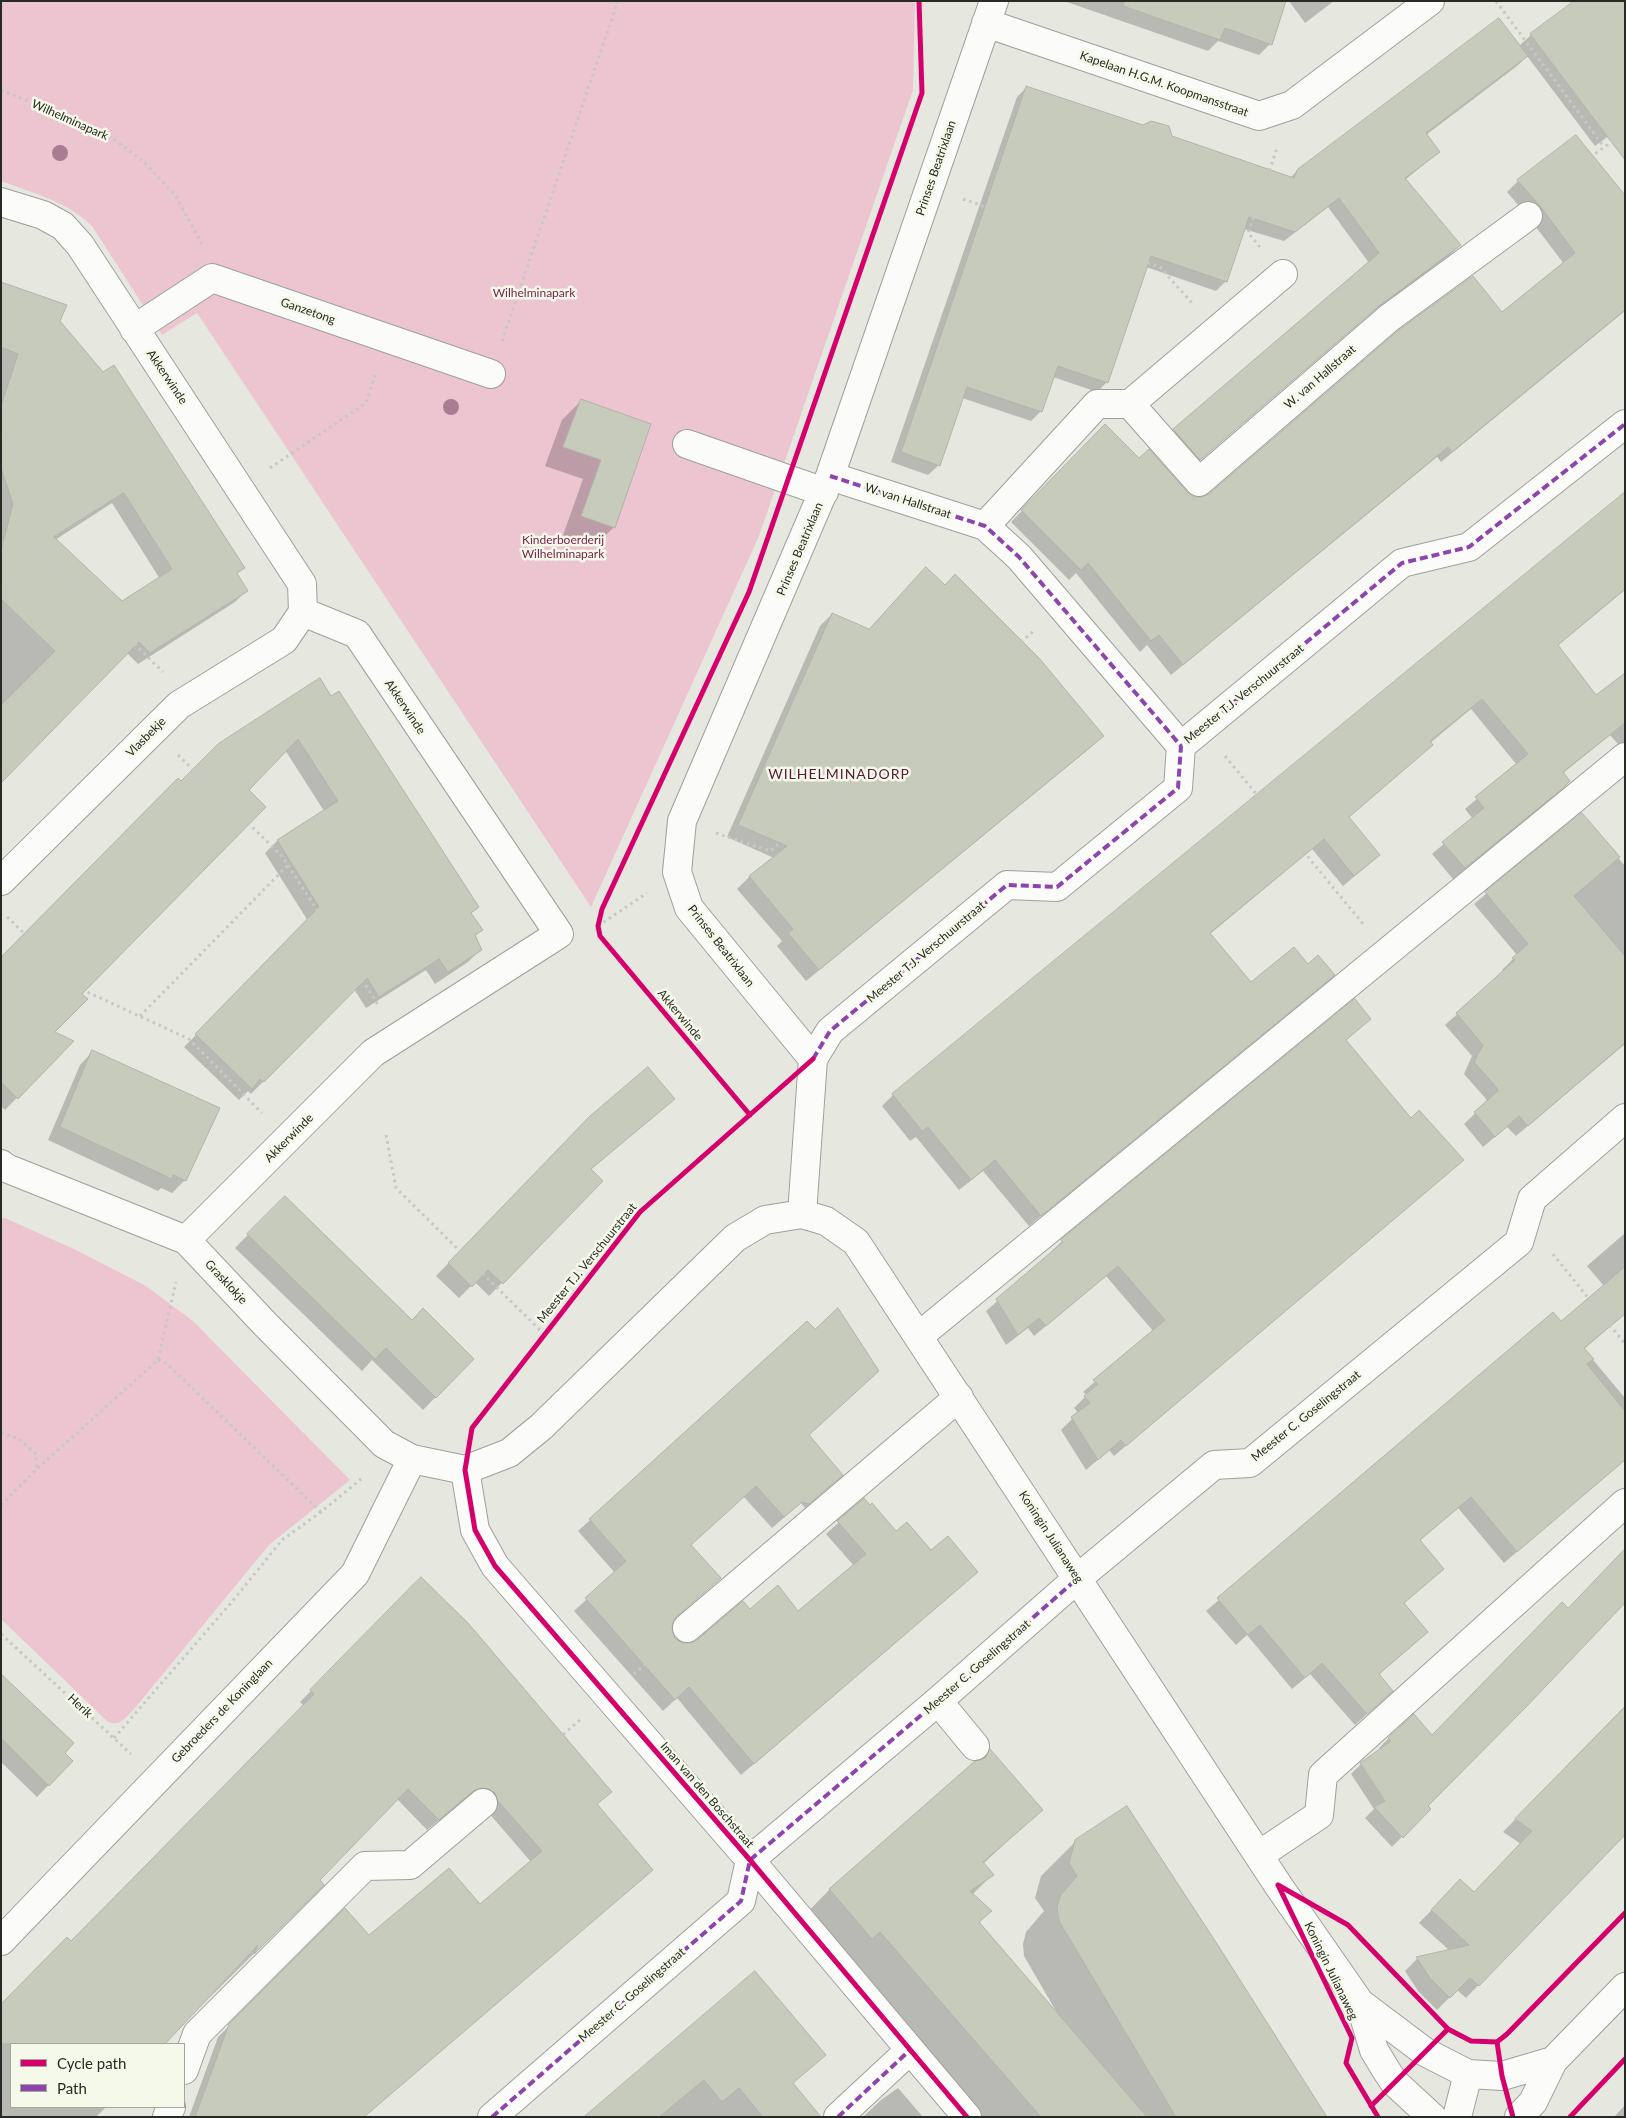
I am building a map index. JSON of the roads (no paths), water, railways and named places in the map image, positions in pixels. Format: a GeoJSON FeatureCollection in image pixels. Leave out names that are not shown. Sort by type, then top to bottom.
{"type":"FeatureCollection","features":[{"type":"Feature","properties":{"kind":"street","name":"Kapelaan H.G.M. Koopmansstraat"},"geometry":{"type":"LineString","coordinates":[[990,12],[1260,116],[1292,105],[1430,1]]}},
{"type":"Feature","properties":{"kind":"street","name":"Prinses Beatrixlaan"},"geometry":{"type":"LineString","coordinates":[[813,1059],[689,908],[678,872],[682,821],[827,484],[990,12]]}},
{"type":"Feature","properties":{"kind":"street","name":"Akkerwinde"},"geometry":{"type":"LineString","coordinates":[[1,202],[43,215],[63,226],[80,245],[302,584],[303,612],[356,634],[559,934],[373,1053],[186,1240]]}},
{"type":"Feature","properties":{"kind":"street","name":"W. van Hallstraat"},"geometry":{"type":"LineString","coordinates":[[1130,404],[1199,482],[1389,318],[1528,216]]}},
{"type":"Feature","properties":{"kind":"street"},"geometry":{"type":"LineString","coordinates":[[985,526],[1097,404],[1130,404],[1283,274]]}},
{"type":"Feature","properties":{"kind":"street","name":"Ganzetong"},"geometry":{"type":"LineString","coordinates":[[134,329],[212,278],[491,374]]}},
{"type":"Feature","properties":{"kind":"street","name":"Meester T.J. Verschuurstraat"},"geometry":{"type":"LineString","coordinates":[[802,1214],[813,1059],[830,1031],[1007,885],[1057,887],[1178,788],[1181,746],[1402,563],[1469,547],[1625,424]]}},
{"type":"Feature","properties":{"kind":"street","name":"W. van Hallstraat"},"geometry":{"type":"LineString","coordinates":[[687,444],[985,526],[1019,557],[1181,746]]}},
{"type":"Feature","properties":{"kind":"street","name":"Vlasbekje"},"geometry":{"type":"LineString","coordinates":[[1,881],[179,705],[284,640],[303,612]]}},
{"type":"Feature","properties":{"kind":"street"},"geometry":{"type":"LineString","coordinates":[[918,1336],[1625,757]]}},
{"type":"Feature","properties":{"kind":"street","name":"Meester C. Goselingstraat"},"geometry":{"type":"LineString","coordinates":[[492,2117],[741,1901],[750,1860],[938,1701],[1078,1578],[1214,1465],[1250,1463],[1519,1242],[1532,1199],[1625,1118]]}},
{"type":"Feature","properties":{"kind":"street","name":"Grasklokje"},"geometry":{"type":"LineString","coordinates":[[3,1168],[186,1240],[266,1325],[384,1444],[412,1459]]}},
{"type":"Feature","properties":{"kind":"street"},"geometry":{"type":"LineString","coordinates":[[412,1459],[465,1470],[509,1453],[540,1427],[735,1238],[765,1220],[802,1214]]}},
{"type":"Feature","properties":{"kind":"street","name":"Koningin Julianaweg"},"geometry":{"type":"LineString","coordinates":[[802,1214],[826,1221],[856,1242],[1258,1855],[1360,2003],[1374,2050],[1386,2070],[1394,2082],[1432,2117]]}},
{"type":"Feature","properties":{"kind":"street"},"geometry":{"type":"LineString","coordinates":[[687,1628],[959,1397]]}},
{"type":"Feature","properties":{"kind":"street","name":"Gebroeders de Koninglaan"},"geometry":{"type":"LineString","coordinates":[[1,1940],[355,1574],[412,1459]]}},
{"type":"Feature","properties":{"kind":"street","name":"Iman van den Boschstraat"},"geometry":{"type":"LineString","coordinates":[[465,1470],[475,1530],[495,1566],[750,1860],[967,2117]]}},
{"type":"Feature","properties":{"kind":"street"},"geometry":{"type":"LineString","coordinates":[[1258,1855],[1319,1815],[1323,1775],[1625,1503]]}},
{"type":"Feature","properties":{"kind":"street"},"geometry":{"type":"LineString","coordinates":[[938,1701],[974,1746]]}},
{"type":"Feature","properties":{"kind":"street"},"geometry":{"type":"LineString","coordinates":[[185,2067],[197,2034],[365,1866],[410,1865],[483,1803]]}},
{"type":"Feature","properties":{"kind":"street","name":"Koningin Julianaweg"},"geometry":{"type":"LineString","coordinates":[[1519,2117],[1534,2102],[1553,2061],[1625,1987]]}},
{"type":"Feature","properties":{"kind":"street","name":"Koningin Julianaweg"},"geometry":{"type":"LineString","coordinates":[[1360,2003],[1425,2052],[1468,2074],[1502,2076],[1553,2061]]}},
{"type":"Feature","properties":{"kind":"street"},"geometry":{"type":"LineString","coordinates":[[838,2117],[910,2050]]}},
{"type":"Feature","properties":{"kind":"street"},"geometry":{"type":"LineString","coordinates":[[1457,2117],[1468,2074]]}},
{"type":"Feature","properties":{"kind":"district","name":"WILHELMINADORP"},"geometry":{"type":"Point","coordinates":[839,774]}},
{"type":"Feature","properties":{"kind":"park label","name":"Wilhelminapark"},"geometry":{"type":"Point","coordinates":[534,293]}},
{"type":"Feature","properties":{"kind":"park label","name":"Kinderboerderij Wilhelminapark"},"geometry":{"type":"Point","coordinates":[563,547]}}]}
